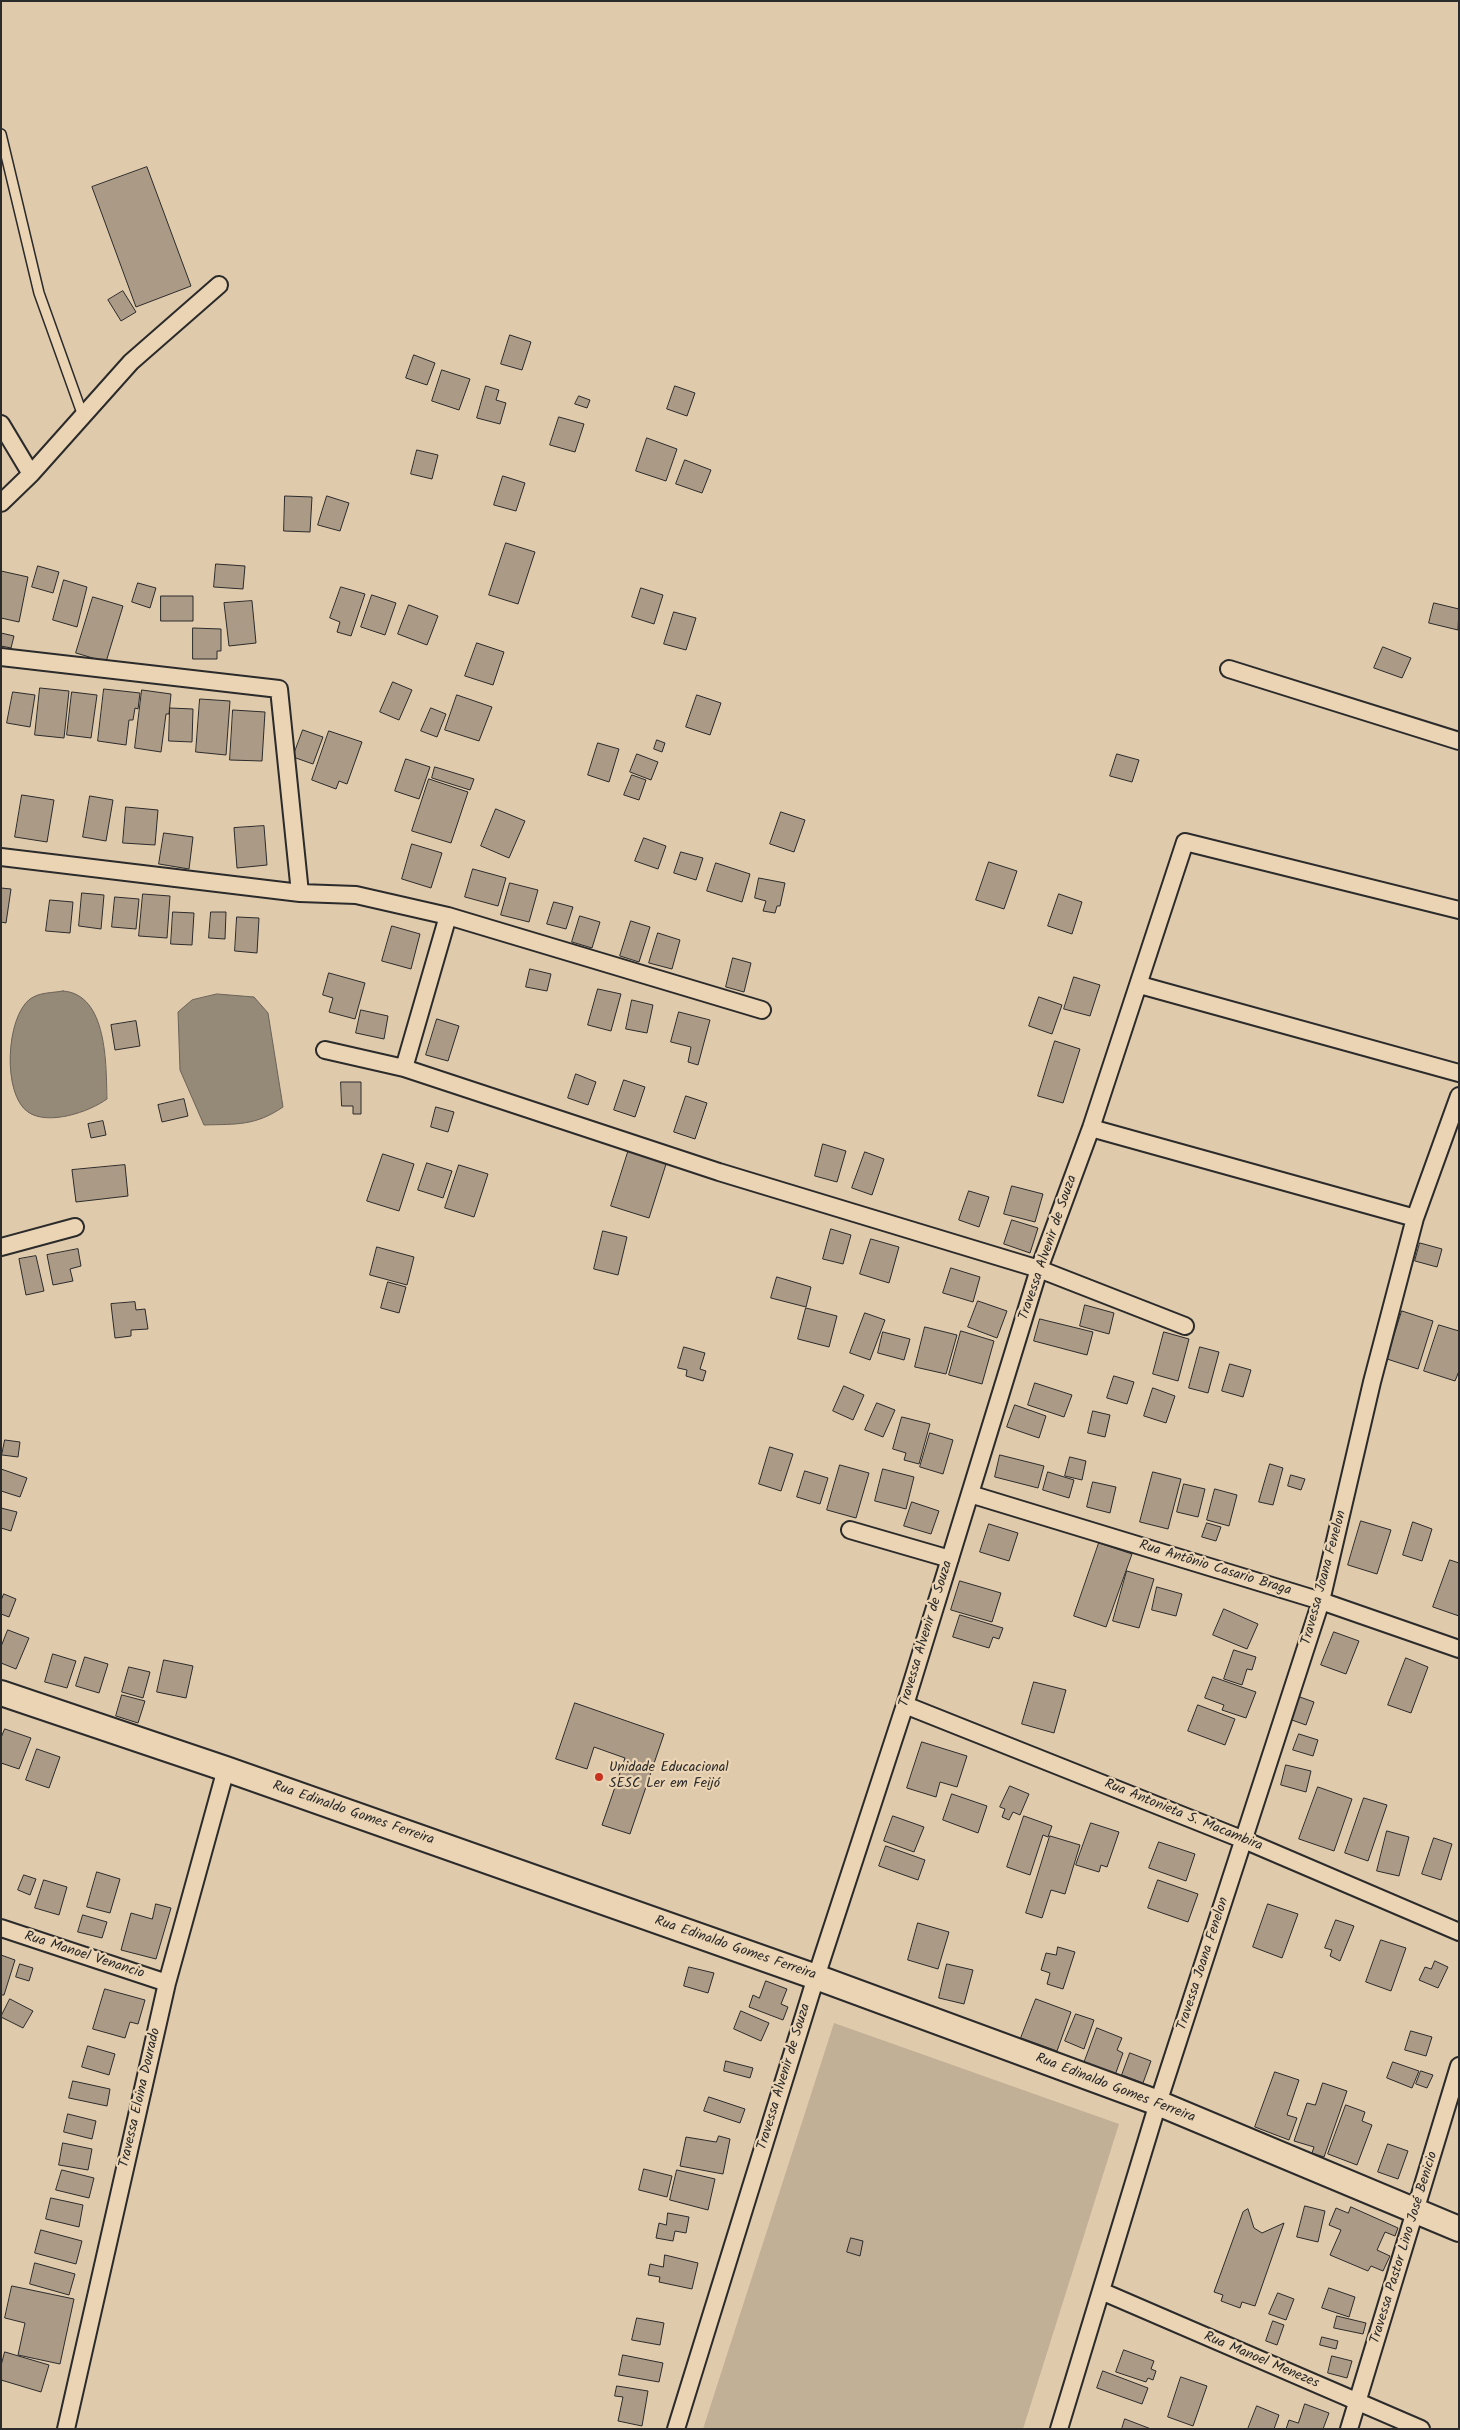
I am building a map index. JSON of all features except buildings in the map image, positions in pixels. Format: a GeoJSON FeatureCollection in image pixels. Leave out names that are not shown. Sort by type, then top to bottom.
{"type":"FeatureCollection","features":[{"type":"Feature","properties":{"kind":"street"},"geometry":{"type":"LineString","coordinates":[[1,503],[31,474],[131,362],[219,285]]}},
{"type":"Feature","properties":{"kind":"street"},"geometry":{"type":"LineString","coordinates":[[1,424],[31,474]]}},
{"type":"Feature","properties":{"kind":"street"},"geometry":{"type":"LineString","coordinates":[[1,657],[279,689],[300,893]]}},
{"type":"Feature","properties":{"kind":"street"},"geometry":{"type":"LineString","coordinates":[[1229,669],[1459,741]]}},
{"type":"Feature","properties":{"kind":"street","name":"Travessa Alvenir de Souza"},"geometry":{"type":"LineString","coordinates":[[676,2429],[816,1977],[905,1705],[1039,1269],[1092,1128],[1185,842],[1459,910]]}},
{"type":"Feature","properties":{"kind":"street"},"geometry":{"type":"LineString","coordinates":[[1,857],[300,893],[356,895],[448,916],[762,1010]]}},
{"type":"Feature","properties":{"kind":"street"},"geometry":{"type":"LineString","coordinates":[[404,1068],[448,916]]}},
{"type":"Feature","properties":{"kind":"street"},"geometry":{"type":"LineString","coordinates":[[1140,985],[1459,1073]]}},
{"type":"Feature","properties":{"kind":"street"},"geometry":{"type":"LineString","coordinates":[[325,1050],[404,1068],[719,1172],[1039,1269],[1185,1326]]}},
{"type":"Feature","properties":{"kind":"street","name":"Travessa Joana Fenelon"},"geometry":{"type":"LineString","coordinates":[[1059,2429],[1158,2103],[1321,1601],[1372,1382],[1415,1218],[1459,1096]]}},
{"type":"Feature","properties":{"kind":"street"},"geometry":{"type":"LineString","coordinates":[[1092,1128],[1415,1218]]}},
{"type":"Feature","properties":{"kind":"street"},"geometry":{"type":"LineString","coordinates":[[1,1247],[75,1227]]}},
{"type":"Feature","properties":{"kind":"street","name":"Rua Antônio Casario Braga"},"geometry":{"type":"LineString","coordinates":[[970,1494],[1321,1601],[1459,1649]]}},
{"type":"Feature","properties":{"kind":"street"},"geometry":{"type":"LineString","coordinates":[[850,1530],[950,1559]]}},
{"type":"Feature","properties":{"kind":"street","name":"Rua Edinaldo Gomes Ferreira"},"geometry":{"type":"LineString","coordinates":[[1,1693],[226,1769],[816,1977],[1158,2103],[1459,2229]]}},
{"type":"Feature","properties":{"kind":"street","name":"Rua Antonieta S. Macambira"},"geometry":{"type":"LineString","coordinates":[[905,1705],[1244,1840],[1459,1932]]}},
{"type":"Feature","properties":{"kind":"street","name":"Travessa Eloina Dourado"},"geometry":{"type":"LineString","coordinates":[[66,2429],[168,1983],[226,1769]]}},
{"type":"Feature","properties":{"kind":"street","name":"Rua Manoel Venancio"},"geometry":{"type":"LineString","coordinates":[[1,1928],[168,1983]]}},
{"type":"Feature","properties":{"kind":"street","name":"Travessa Pastor Lino José Benicio"},"geometry":{"type":"LineString","coordinates":[[1349,2429],[1459,2066]]}},
{"type":"Feature","properties":{"kind":"street","name":"Rua Manoel Menezes"},"geometry":{"type":"LineString","coordinates":[[1101,2292],[1421,2429]]}},
{"type":"Feature","properties":{"kind":"lane"},"geometry":{"type":"LineString","coordinates":[[1,134],[38,293],[83,416]]}},
{"type":"Feature","properties":{"kind":"shaded area"},"geometry":{"type":"Polygon","coordinates":[[[63,991],[78,995],[89,1004],[96,1018],[102,1034],[105,1051],[107,1099],[79,1113],[46,1118],[28,1112],[20,1103],[14,1089],[10,1056],[12,1038],[22,1008],[30,999],[42,994],[63,991]]]}},
{"type":"Feature","properties":{"kind":"shaded area"},"geometry":{"type":"Polygon","coordinates":[[[217,994],[254,997],[268,1013],[283,1107],[254,1121],[236,1124],[204,1125],[180,1070],[178,1012],[192,1000],[217,994]]]}},
{"type":"Feature","properties":{"kind":"shaded area"},"geometry":{"type":"Polygon","coordinates":[[[834,2023],[1119,2124],[1023,2429],[703,2429],[834,2023]]]}},
{"type":"Feature","properties":{"kind":"place","name":"Unidade Educacional SESC Ler em Feijó"},"geometry":{"type":"Point","coordinates":[599,1777]}}]}
